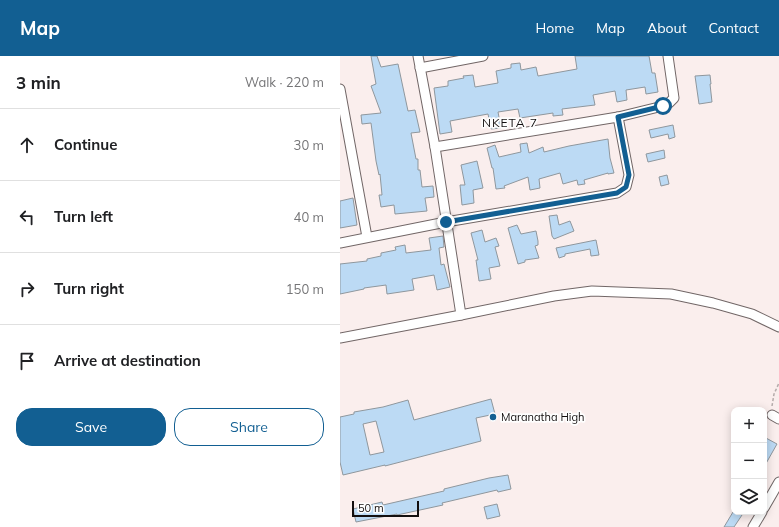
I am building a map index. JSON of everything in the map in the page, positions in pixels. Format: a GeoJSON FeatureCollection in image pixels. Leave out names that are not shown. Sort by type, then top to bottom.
{"type":"FeatureCollection","features":[{"type":"Feature","properties":{"kind":"street"},"geometry":{"type":"LineString","coordinates":[[418,56],[435,147],[461,315]]}},
{"type":"Feature","properties":{"kind":"street"},"geometry":{"type":"LineString","coordinates":[[420,68],[483,56]]}},
{"type":"Feature","properties":{"kind":"street"},"geometry":{"type":"LineString","coordinates":[[435,147],[618,117],[663,106],[670,103],[674,98],[668,56]]}},
{"type":"Feature","properties":{"kind":"street"},"geometry":{"type":"LineString","coordinates":[[340,89],[367,237]]}},
{"type":"Feature","properties":{"kind":"street"},"geometry":{"type":"LineString","coordinates":[[340,242],[446,222],[617,193],[626,187],[629,175],[618,117]]}},
{"type":"Feature","properties":{"kind":"street"},"geometry":{"type":"LineString","coordinates":[[340,338],[554,296],[592,291],[671,294],[713,303],[752,314],[779,327]]}},
{"type":"Feature","properties":{"kind":"street"},"geometry":{"type":"LineString","coordinates":[[767,503],[779,482]]}},
{"type":"Feature","properties":{"kind":"street"},"geometry":{"type":"LineString","coordinates":[[754,527],[760,515]]}},
{"type":"Feature","properties":{"kind":"path"},"geometry":{"type":"LineString","coordinates":[[775,417],[774,394],[779,383]]}},
{"type":"Feature","properties":{"kind":"building"},"geometry":{"type":"Polygon","coordinates":[[[371,56],[377,56],[381,67],[398,64],[408,111],[415,110],[420,132],[411,133],[416,159],[418,159],[418,170],[420,170],[422,187],[433,186],[434,197],[425,198],[427,211],[395,214],[394,205],[381,207],[379,195],[382,195],[380,174],[379,175],[376,161],[371,123],[362,124],[361,115],[381,113],[371,86],[376,84],[371,56]]]}},
{"type":"Feature","properties":{"kind":"building"},"geometry":{"type":"Polygon","coordinates":[[[575,56],[649,56],[652,73],[655,73],[658,92],[646,94],[645,87],[626,90],[627,100],[617,102],[615,91],[593,95],[595,105],[562,109],[563,115],[553,116],[553,113],[520,118],[518,109],[498,112],[501,128],[491,129],[488,114],[450,121],[452,132],[440,134],[434,88],[448,86],[448,81],[464,78],[463,76],[473,75],[475,87],[498,83],[496,71],[511,68],[511,64],[520,63],[521,70],[536,67],[538,76],[577,69],[575,56]]]}},
{"type":"Feature","properties":{"kind":"building"},"geometry":{"type":"Polygon","coordinates":[[[710,75],[712,102],[699,104],[695,76],[710,75]]]}},
{"type":"Feature","properties":{"kind":"building"},"geometry":{"type":"Polygon","coordinates":[[[673,125],[675,137],[669,139],[668,134],[651,138],[649,130],[673,125]]]}},
{"type":"Feature","properties":{"kind":"building"},"geometry":{"type":"Polygon","coordinates":[[[608,139],[610,158],[614,173],[608,173],[584,180],[585,184],[578,185],[577,180],[563,184],[560,173],[539,179],[540,188],[530,190],[528,177],[504,186],[505,188],[496,189],[493,168],[487,148],[495,145],[499,157],[521,152],[520,144],[527,143],[529,153],[543,147],[544,152],[608,139]]]}},
{"type":"Feature","properties":{"kind":"building"},"geometry":{"type":"Polygon","coordinates":[[[664,150],[665,158],[648,162],[646,154],[664,150]]]}},
{"type":"Feature","properties":{"kind":"building"},"geometry":{"type":"Polygon","coordinates":[[[477,161],[483,188],[473,190],[474,203],[462,205],[460,185],[465,185],[461,165],[477,161]]]}},
{"type":"Feature","properties":{"kind":"building"},"geometry":{"type":"Polygon","coordinates":[[[667,175],[669,184],[661,186],[659,177],[667,175]]]}},
{"type":"Feature","properties":{"kind":"building"},"geometry":{"type":"Polygon","coordinates":[[[353,198],[357,225],[340,228],[340,201],[353,198]]]}},
{"type":"Feature","properties":{"kind":"building"},"geometry":{"type":"Polygon","coordinates":[[[557,215],[559,225],[570,221],[574,231],[554,239],[552,236],[549,216],[557,215]]]}},
{"type":"Feature","properties":{"kind":"building"},"geometry":{"type":"Polygon","coordinates":[[[517,225],[521,234],[536,231],[538,245],[535,246],[539,258],[525,260],[525,262],[518,264],[508,228],[517,225]]]}},
{"type":"Feature","properties":{"kind":"building"},"geometry":{"type":"Polygon","coordinates":[[[482,230],[485,242],[496,238],[499,246],[495,247],[500,266],[489,268],[491,279],[479,281],[476,260],[478,260],[471,233],[482,230]]]}},
{"type":"Feature","properties":{"kind":"building"},"geometry":{"type":"Polygon","coordinates":[[[443,236],[444,247],[439,248],[441,265],[444,264],[450,287],[437,290],[434,275],[412,279],[414,290],[387,294],[386,285],[364,288],[340,294],[340,264],[367,261],[367,259],[381,256],[381,253],[396,250],[395,247],[405,245],[406,253],[431,250],[429,238],[443,236]]]}},
{"type":"Feature","properties":{"kind":"building"},"geometry":{"type":"Polygon","coordinates":[[[596,240],[599,255],[591,256],[590,249],[565,254],[565,256],[559,258],[556,248],[596,240]]]}},
{"type":"Feature","properties":{"kind":"building"},"geometry":{"type":"Polygon","coordinates":[[[491,399],[495,414],[476,418],[481,441],[385,466],[343,475],[340,462],[340,417],[354,414],[354,412],[383,407],[408,400],[414,420],[491,399]],[[376,421],[363,424],[370,455],[384,452],[376,421]]]}},
{"type":"Feature","properties":{"kind":"building"},"geometry":{"type":"Polygon","coordinates":[[[767,439],[777,444],[767,462],[767,439]]]}},
{"type":"Feature","properties":{"kind":"building"},"geometry":{"type":"Polygon","coordinates":[[[508,475],[511,489],[498,492],[497,490],[442,503],[443,505],[356,522],[353,509],[382,502],[383,505],[444,491],[444,489],[489,478],[508,475]]]}},
{"type":"Feature","properties":{"kind":"building"},"geometry":{"type":"Polygon","coordinates":[[[497,504],[500,516],[487,519],[484,507],[497,504]]]}},
{"type":"Feature","properties":{"kind":"building"},"geometry":{"type":"Polygon","coordinates":[[[731,515],[742,515],[734,527],[724,527],[731,515]]]}},
{"type":"Feature","properties":{"kind":"place","name":"Maranatha High"},"geometry":{"type":"Point","coordinates":[493,417]}},
{"type":"Feature","properties":{"kind":"district","name":"NKETA 7"},"geometry":{"type":"Point","coordinates":[510,123]}},
{"type":"Feature","properties":{"kind":"route"},"geometry":{"type":"LineString","coordinates":[[446,222],[617,193],[626,187],[629,182],[618,117],[663,106]]}}]}
